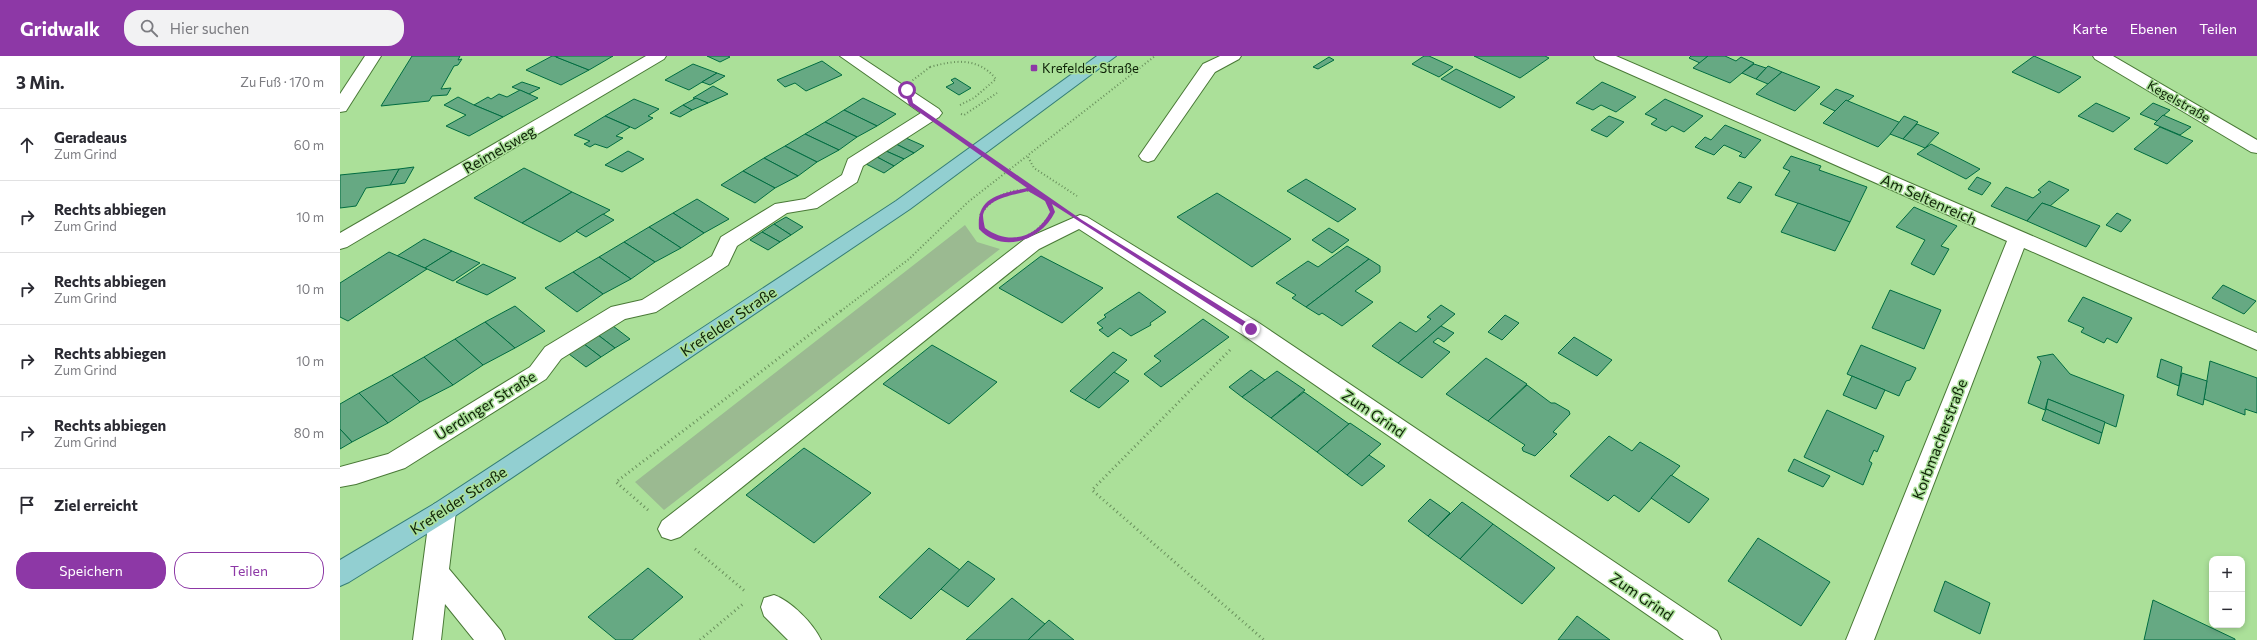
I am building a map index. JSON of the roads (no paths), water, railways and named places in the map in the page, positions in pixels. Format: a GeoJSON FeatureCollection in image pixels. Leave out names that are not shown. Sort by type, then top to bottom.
{"type":"FeatureCollection","features":[{"type":"Feature","properties":{"kind":"main road","name":"Krefelder Straße"},"geometry":{"type":"LineString","coordinates":[[340,574],[443,511],[903,205],[1108,56]]}},
{"type":"Feature","properties":{"kind":"street"},"geometry":{"type":"LineString","coordinates":[[340,107],[373,56]]}},
{"type":"Feature","properties":{"kind":"street","name":"Reimelsweg"},"geometry":{"type":"LineString","coordinates":[[340,242],[658,56]]}},
{"type":"Feature","properties":{"kind":"street","name":"Uerdinger Straße"},"geometry":{"type":"LineString","coordinates":[[340,477],[356,474],[396,461],[538,373],[553,353],[619,312],[648,307],[721,260],[728,242],[782,208],[810,204],[850,178],[855,163],[942,111],[848,56]]}},
{"type":"Feature","properties":{"kind":"street"},"geometry":{"type":"LineString","coordinates":[[1148,156],[1209,68],[1233,56]]}},
{"type":"Feature","properties":{"kind":"street","name":"Am Seltenreich"},"geometry":{"type":"LineString","coordinates":[[1602,56],[2257,342]]}},
{"type":"Feature","properties":{"kind":"street","name":"Kegelstraße"},"geometry":{"type":"LineString","coordinates":[[2101,56],[2180,101],[2257,148]]}},
{"type":"Feature","properties":{"kind":"street"},"geometry":{"type":"LineString","coordinates":[[340,82],[359,79]]}},
{"type":"Feature","properties":{"kind":"street","name":"Zum Grind"},"geometry":{"type":"LineString","coordinates":[[670,529],[1032,244],[1080,221],[1251,329],[1707,640]]}},
{"type":"Feature","properties":{"kind":"street","name":"Korbmacherstraße"},"geometry":{"type":"LineString","coordinates":[[1860,640],[2018,238]]}},
{"type":"Feature","properties":{"kind":"street"},"geometry":{"type":"LineString","coordinates":[[427,640],[443,511]]}},
{"type":"Feature","properties":{"kind":"street"},"geometry":{"type":"LineString","coordinates":[[435,572],[491,640]]}},
{"type":"Feature","properties":{"kind":"street"},"geometry":{"type":"LineString","coordinates":[[763,602],[807,640]]}},
{"type":"Feature","properties":{"kind":"place","name":"Krefelder Straße"},"geometry":{"type":"Point","coordinates":[1034,68]}}]}
